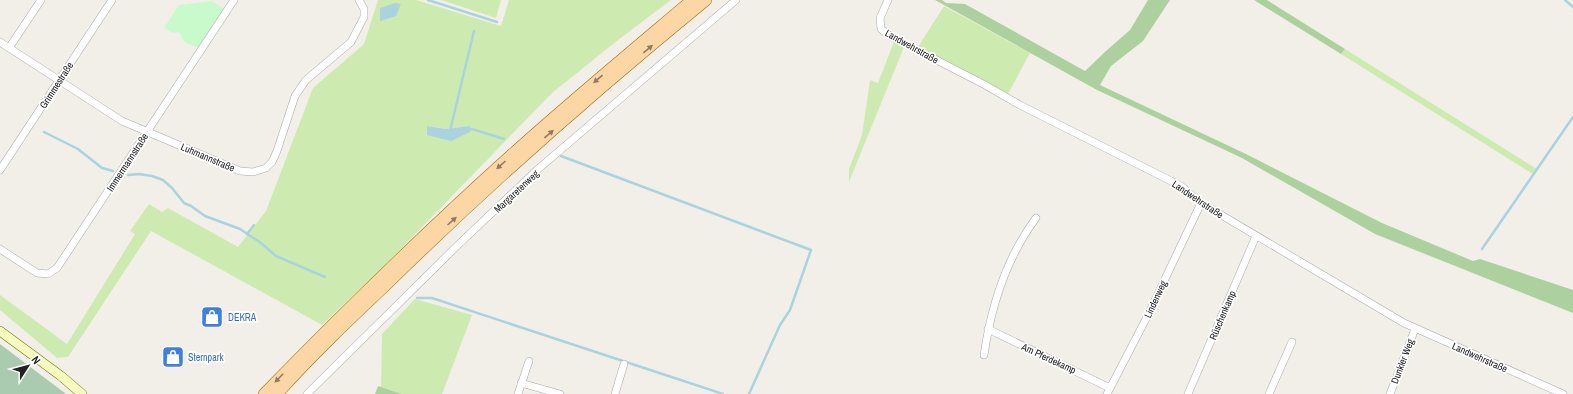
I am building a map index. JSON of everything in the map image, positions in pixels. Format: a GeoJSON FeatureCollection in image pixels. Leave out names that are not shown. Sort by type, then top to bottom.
{"type":"FeatureCollection","features":[{"type":"Feature","properties":{"kind":"main road"},"geometry":{"type":"LineString","coordinates":[[264,394],[448,213],[595,82],[692,0]]}},
{"type":"Feature","properties":{"kind":"main road"},"geometry":{"type":"LineString","coordinates":[[277,394],[304,365],[442,230],[600,89],[706,0]]}},
{"type":"Feature","properties":{"kind":"main road"},"geometry":{"type":"LineString","coordinates":[[0,331],[82,394]]}},
{"type":"Feature","properties":{"kind":"street"},"geometry":{"type":"LineString","coordinates":[[9,48],[41,0]]}},
{"type":"Feature","properties":{"kind":"street","name":"Grimmestraße"},"geometry":{"type":"LineString","coordinates":[[0,170],[112,0]]}},
{"type":"Feature","properties":{"kind":"street","name":"Immermannstraße"},"geometry":{"type":"LineString","coordinates":[[0,249],[37,273],[43,274],[53,272],[57,268],[234,0]]}},
{"type":"Feature","properties":{"kind":"street","name":"Luhmannstraße"},"geometry":{"type":"LineString","coordinates":[[0,42],[122,121],[240,170],[253,172],[266,168],[272,162],[278,151],[295,96],[306,80],[351,42],[364,18],[364,9],[359,0]]}},
{"type":"Feature","properties":{"kind":"street","name":"Margaretenweg"},"geometry":{"type":"LineString","coordinates":[[307,394],[459,244],[538,170],[736,0]]}},
{"type":"Feature","properties":{"kind":"street","name":"Landwehrstraße"},"geometry":{"type":"LineString","coordinates":[[888,0],[880,18],[881,29],[890,36],[985,85],[1020,105],[1181,186],[1201,203],[1415,329],[1563,394]]}},
{"type":"Feature","properties":{"kind":"street","name":"Lindenweg"},"geometry":{"type":"LineString","coordinates":[[1109,391],[1148,315],[1201,203]]}},
{"type":"Feature","properties":{"kind":"street"},"geometry":{"type":"LineString","coordinates":[[984,355],[988,329],[1009,267],[1028,229],[1036,218]]}},
{"type":"Feature","properties":{"kind":"street","name":"Rüschenkamp"},"geometry":{"type":"LineString","coordinates":[[1188,394],[1256,236]]}},
{"type":"Feature","properties":{"kind":"street","name":"Am Pferdekamp"},"geometry":{"type":"LineString","coordinates":[[988,329],[1109,391]]}},
{"type":"Feature","properties":{"kind":"street","name":"Dunkler Weg"},"geometry":{"type":"LineString","coordinates":[[1390,394],[1415,329]]}},
{"type":"Feature","properties":{"kind":"street"},"geometry":{"type":"LineString","coordinates":[[1269,394],[1292,342]]}},
{"type":"Feature","properties":{"kind":"street"},"geometry":{"type":"LineString","coordinates":[[518,394],[529,362]]}},
{"type":"Feature","properties":{"kind":"street"},"geometry":{"type":"LineString","coordinates":[[615,394],[624,364]]}},
{"type":"Feature","properties":{"kind":"street"},"geometry":{"type":"LineString","coordinates":[[521,383],[560,394]]}},
{"type":"Feature","properties":{"kind":"green space"},"geometry":{"type":"Polygon","coordinates":[[[378,0],[416,0],[501,26],[509,0],[671,0],[552,93],[391,259],[322,325],[151,231],[68,357],[57,358],[0,310],[0,295],[67,344],[135,234],[130,231],[149,204],[162,212],[168,208],[238,247],[266,211],[313,88],[364,44],[378,0]],[[428,126],[427,134],[470,132],[470,126],[446,129],[428,126]]]}},
{"type":"Feature","properties":{"kind":"green space"},"geometry":{"type":"Polygon","coordinates":[[[441,0],[501,0],[496,18],[441,0]]]}},
{"type":"Feature","properties":{"kind":"green space"},"geometry":{"type":"Polygon","coordinates":[[[935,0],[942,0],[946,3],[965,4],[1085,71],[1130,30],[1148,0],[1170,0],[1143,41],[1111,66],[1100,85],[1246,154],[1382,223],[1473,261],[1480,259],[1573,290],[1573,313],[1375,234],[1242,158],[1097,90],[935,0]]]}},
{"type":"Feature","properties":{"kind":"green space"},"geometry":{"type":"Polygon","coordinates":[[[1254,0],[1267,0],[1345,49],[1341,54],[1254,0]]]}},
{"type":"Feature","properties":{"kind":"green space"},"geometry":{"type":"Polygon","coordinates":[[[212,1],[224,9],[199,47],[186,43],[178,32],[173,33],[164,28],[179,5],[212,1]]]}},
{"type":"Feature","properties":{"kind":"green space"},"geometry":{"type":"Polygon","coordinates":[[[944,6],[1030,53],[1008,94],[918,47],[944,6]]]}},
{"type":"Feature","properties":{"kind":"green space"},"geometry":{"type":"Polygon","coordinates":[[[894,42],[904,47],[849,182],[849,169],[862,135],[870,80],[878,83],[894,42]]]}},
{"type":"Feature","properties":{"kind":"green space"},"geometry":{"type":"Polygon","coordinates":[[[1345,49],[1537,169],[1533,174],[1341,54],[1345,49]]]}},
{"type":"Feature","properties":{"kind":"green space"},"geometry":{"type":"Polygon","coordinates":[[[415,299],[472,315],[442,394],[402,394],[381,387],[382,334],[415,299]]]}},
{"type":"Feature","properties":{"kind":"green space"},"geometry":{"type":"Polygon","coordinates":[[[0,344],[66,394],[0,394],[0,344]]]}},
{"type":"Feature","properties":{"kind":"green space"},"geometry":{"type":"Polygon","coordinates":[[[378,386],[402,394],[375,394],[378,386]]]}},
{"type":"Feature","properties":{"kind":"water"},"geometry":{"type":"Polygon","coordinates":[[[395,3],[401,4],[396,16],[380,21],[380,8],[395,3]]]}},
{"type":"Feature","properties":{"kind":"water"},"geometry":{"type":"Polygon","coordinates":[[[427,126],[446,129],[470,126],[470,132],[451,141],[427,135],[427,126]]]}},
{"type":"Feature","properties":{"kind":"waterway"},"geometry":{"type":"LineString","coordinates":[[428,0],[497,22]]}},
{"type":"Feature","properties":{"kind":"waterway"},"geometry":{"type":"LineString","coordinates":[[1565,0],[1573,7]]}},
{"type":"Feature","properties":{"kind":"waterway"},"geometry":{"type":"LineString","coordinates":[[450,131],[474,31]]}},
{"type":"Feature","properties":{"kind":"waterway"},"geometry":{"type":"LineString","coordinates":[[1482,249],[1573,117]]}},
{"type":"Feature","properties":{"kind":"waterway"},"geometry":{"type":"LineString","coordinates":[[468,130],[472,129],[504,139]]}},
{"type":"Feature","properties":{"kind":"waterway"},"geometry":{"type":"LineString","coordinates":[[44,132],[78,149],[102,168],[113,171]]}},
{"type":"Feature","properties":{"kind":"waterway"},"geometry":{"type":"LineString","coordinates":[[561,156],[811,250],[790,310],[780,325],[749,394]]}},
{"type":"Feature","properties":{"kind":"waterway"},"geometry":{"type":"LineString","coordinates":[[128,175],[139,174],[152,176],[163,180],[172,188],[184,203],[205,216],[240,229],[261,243],[276,256],[325,277]]}},
{"type":"Feature","properties":{"kind":"waterway"},"geometry":{"type":"LineString","coordinates":[[247,234],[254,225]]}},
{"type":"Feature","properties":{"kind":"waterway"},"geometry":{"type":"LineString","coordinates":[[417,298],[432,298],[723,394]]}},
{"type":"Feature","properties":{"kind":"place","name":"DEKRA"},"geometry":{"type":"Point","coordinates":[212,317]}},
{"type":"Feature","properties":{"kind":"place","name":"Sternpark"},"geometry":{"type":"Point","coordinates":[173,357]}}]}
